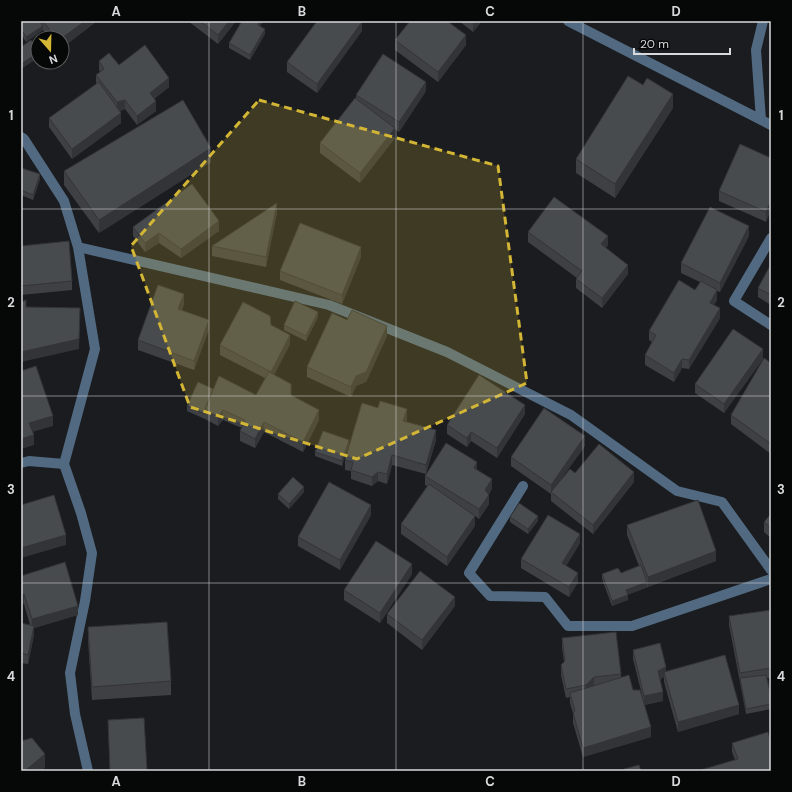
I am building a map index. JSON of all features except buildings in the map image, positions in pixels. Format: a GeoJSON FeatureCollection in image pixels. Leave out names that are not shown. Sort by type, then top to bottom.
{"type":"FeatureCollection","features":[{"type":"Feature","properties":{"kind":"street"},"geometry":{"type":"LineString","coordinates":[[568,21],[771,125]]}},
{"type":"Feature","properties":{"kind":"street"},"geometry":{"type":"LineString","coordinates":[[761,120],[756,50],[763,21]]}},
{"type":"Feature","properties":{"kind":"street"},"geometry":{"type":"LineString","coordinates":[[21,137],[24,139],[64,201],[78,247],[95,349],[64,464],[81,513],[92,553],[85,601],[70,673],[75,714],[88,771]]}},
{"type":"Feature","properties":{"kind":"street"},"geometry":{"type":"LineString","coordinates":[[771,238],[734,301],[771,325]]}},
{"type":"Feature","properties":{"kind":"street"},"geometry":{"type":"LineString","coordinates":[[78,247],[328,305],[447,352],[571,415],[677,490],[722,502],[771,570]]}},
{"type":"Feature","properties":{"kind":"street"},"geometry":{"type":"LineString","coordinates":[[21,463],[30,461],[64,464]]}},
{"type":"Feature","properties":{"kind":"street"},"geometry":{"type":"LineString","coordinates":[[523,486],[469,574],[490,596],[545,597],[568,626],[632,626],[771,579]]}},
{"type":"Feature","properties":{"kind":"highlighted area"},"geometry":{"type":"Polygon","coordinates":[[[259,100],[498,166],[527,383],[357,459],[190,407],[131,246],[259,100]]]}}]}
